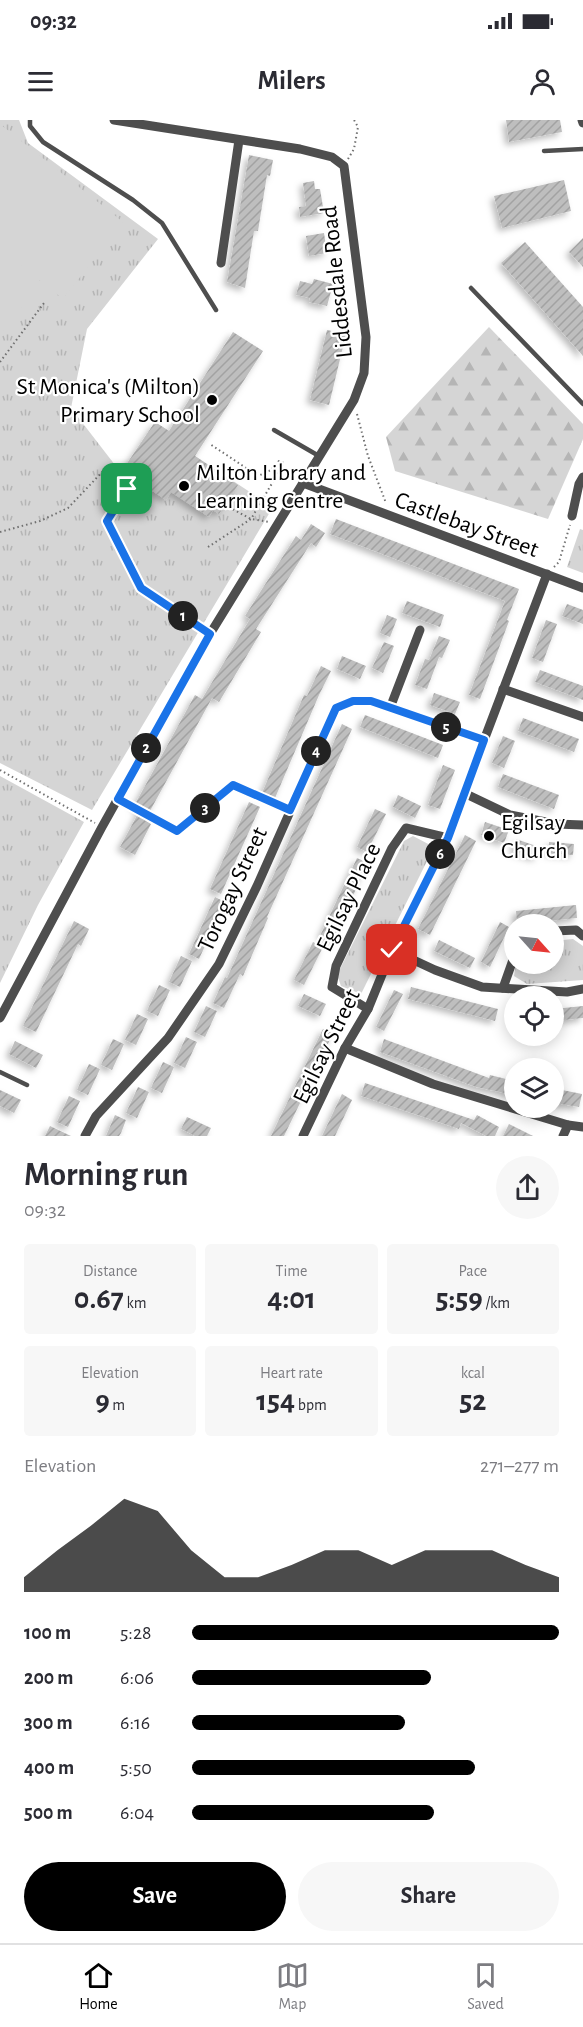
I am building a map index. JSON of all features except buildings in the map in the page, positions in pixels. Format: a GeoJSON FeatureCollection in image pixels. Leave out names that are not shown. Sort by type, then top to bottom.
{"type":"FeatureCollection","features":[{"type":"Feature","properties":{"kind":"street"},"geometry":{"type":"LineString","coordinates":[[114,120],[300,149],[332,157],[344,166]]}},
{"type":"Feature","properties":{"kind":"street"},"geometry":{"type":"LineString","coordinates":[[221,263],[239,140]]}},
{"type":"Feature","properties":{"kind":"street","name":"Liddesdale Road"},"geometry":{"type":"LineString","coordinates":[[0,1018],[102,827],[210,634],[354,400],[364,373],[366,337],[344,166]]}},
{"type":"Feature","properties":{"kind":"street"},"geometry":{"type":"LineString","coordinates":[[572,516],[579,484],[583,477]]}},
{"type":"Feature","properties":{"kind":"street","name":"Castlebay Street"},"geometry":{"type":"LineString","coordinates":[[303,483],[583,588]]}},
{"type":"Feature","properties":{"kind":"street","name":"Egilsay Street"},"geometry":{"type":"LineString","coordinates":[[303,1136],[345,1048],[368,1009],[392,950],[448,838],[547,574]]}},
{"type":"Feature","properties":{"kind":"street"},"geometry":{"type":"LineString","coordinates":[[390,708],[420,630]]}},
{"type":"Feature","properties":{"kind":"street"},"geometry":{"type":"LineString","coordinates":[[502,689],[583,717]]}},
{"type":"Feature","properties":{"kind":"street","name":"Torogay Street"},"geometry":{"type":"LineString","coordinates":[[85,1136],[96,1116],[168,1038],[219,964],[257,886],[336,708],[353,701],[371,701],[484,740]]}},
{"type":"Feature","properties":{"kind":"street"},"geometry":{"type":"LineString","coordinates":[[464,793],[510,815],[556,824],[583,825]]}},
{"type":"Feature","properties":{"kind":"street","name":"Egilsay Place"},"geometry":{"type":"LineString","coordinates":[[368,1009],[332,987],[336,966],[392,848],[406,828],[448,838]]}},
{"type":"Feature","properties":{"kind":"street"},"geometry":{"type":"LineString","coordinates":[[564,931],[576,930],[583,936]]}},
{"type":"Feature","properties":{"kind":"street"},"geometry":{"type":"LineString","coordinates":[[392,950],[435,970],[482,987],[567,992],[583,989]]}},
{"type":"Feature","properties":{"kind":"street"},"geometry":{"type":"LineString","coordinates":[[503,988],[508,974]]}},
{"type":"Feature","properties":{"kind":"street"},"geometry":{"type":"LineString","coordinates":[[345,1048],[433,1084],[568,1125],[583,1127]]}},
{"type":"Feature","properties":{"kind":"street"},"geometry":{"type":"LineString","coordinates":[[563,1136],[568,1125]]}},
{"type":"Feature","properties":{"kind":"lane"},"geometry":{"type":"LineString","coordinates":[[30,120],[30,126],[43,142],[133,200],[162,224],[216,310]]}},
{"type":"Feature","properties":{"kind":"lane"},"geometry":{"type":"LineString","coordinates":[[544,151],[583,149]]}},
{"type":"Feature","properties":{"kind":"lane"},"geometry":{"type":"LineString","coordinates":[[471,288],[583,404]]}},
{"type":"Feature","properties":{"kind":"lane"},"geometry":{"type":"LineString","coordinates":[[274,430],[319,456]]}},
{"type":"Feature","properties":{"kind":"lane"},"geometry":{"type":"LineString","coordinates":[[146,501],[127,489],[107,521],[141,588],[210,634]]}},
{"type":"Feature","properties":{"kind":"lane"},"geometry":{"type":"LineString","coordinates":[[0,1072],[27,1084]]}},
{"type":"Feature","properties":{"kind":"path"},"geometry":{"type":"LineString","coordinates":[[344,166],[354,149],[358,127],[354,120]]}},
{"type":"Feature","properties":{"kind":"path"},"geometry":{"type":"LineString","coordinates":[[0,362],[44,303]]}},
{"type":"Feature","properties":{"kind":"path"},"geometry":{"type":"LineString","coordinates":[[354,400],[368,456],[392,517]]}},
{"type":"Feature","properties":{"kind":"path"},"geometry":{"type":"LineString","coordinates":[[208,547],[250,519],[284,463],[279,461],[271,470],[258,476],[210,444]]}},
{"type":"Feature","properties":{"kind":"path"},"geometry":{"type":"LineString","coordinates":[[0,532],[40,521],[68,508],[106,468],[127,489]]}},
{"type":"Feature","properties":{"kind":"path"},"geometry":{"type":"LineString","coordinates":[[225,505],[250,519],[279,523]]}},
{"type":"Feature","properties":{"kind":"path"},"geometry":{"type":"LineString","coordinates":[[547,574],[559,562],[568,531]]}},
{"type":"Feature","properties":{"kind":"path"},"geometry":{"type":"LineString","coordinates":[[0,770],[102,827]]}},
{"type":"Feature","properties":{"kind":"path"},"geometry":{"type":"LineString","coordinates":[[118,799],[177,831],[233,785],[290,810]]}},
{"type":"Feature","properties":{"kind":"green space"},"geometry":{"type":"Polygon","coordinates":[[[0,120],[19,120],[28,143],[158,239],[87,329],[71,408],[122,471],[155,422],[169,431],[195,456],[273,507],[92,810],[0,763],[0,120]]]}},
{"type":"Feature","properties":{"kind":"green space"},"geometry":{"type":"Polygon","coordinates":[[[0,124],[123,222],[63,299],[0,249],[0,124]]]}},
{"type":"Feature","properties":{"kind":"green space"},"geometry":{"type":"Polygon","coordinates":[[[0,260],[36,289],[0,335],[0,260]]]}},
{"type":"Feature","properties":{"kind":"green space"},"geometry":{"type":"Polygon","coordinates":[[[489,327],[583,424],[583,439],[548,519],[395,471],[386,437],[489,327]]]}},
{"type":"Feature","properties":{"kind":"green space"},"geometry":{"type":"Polygon","coordinates":[[[580,529],[583,530],[583,573],[567,567],[580,529]]]}},
{"type":"Feature","properties":{"kind":"green space"},"geometry":{"type":"Polygon","coordinates":[[[0,776],[84,822],[38,905],[0,983],[0,776]]]}},
{"type":"Feature","properties":{"kind":"green space"},"geometry":{"type":"Polygon","coordinates":[[[413,836],[434,847],[361,994],[341,986],[337,975],[404,841],[413,836]]]}},
{"type":"Feature","properties":{"kind":"green space"},"geometry":{"type":"Polygon","coordinates":[[[573,939],[583,946],[583,980],[527,984],[514,976],[514,974],[564,974],[564,940],[573,939]]]}},
{"type":"Feature","properties":{"kind":"place","name":"St Monica's (Milton) Primary School"},"geometry":{"type":"Point","coordinates":[212,400]}},
{"type":"Feature","properties":{"kind":"place","name":"Milton Library and Learning Centre"},"geometry":{"type":"Point","coordinates":[184,486]}},
{"type":"Feature","properties":{"kind":"place","name":"Egilsay Church"},"geometry":{"type":"Point","coordinates":[489,836]}},
{"type":"Feature","properties":{"kind":"route"},"geometry":{"type":"LineString","coordinates":[[127,489],[107,521],[141,588],[210,634],[118,799],[177,831],[233,785],[290,810],[336,708],[353,701],[371,701],[484,740],[448,838],[392,950]]}}]}
